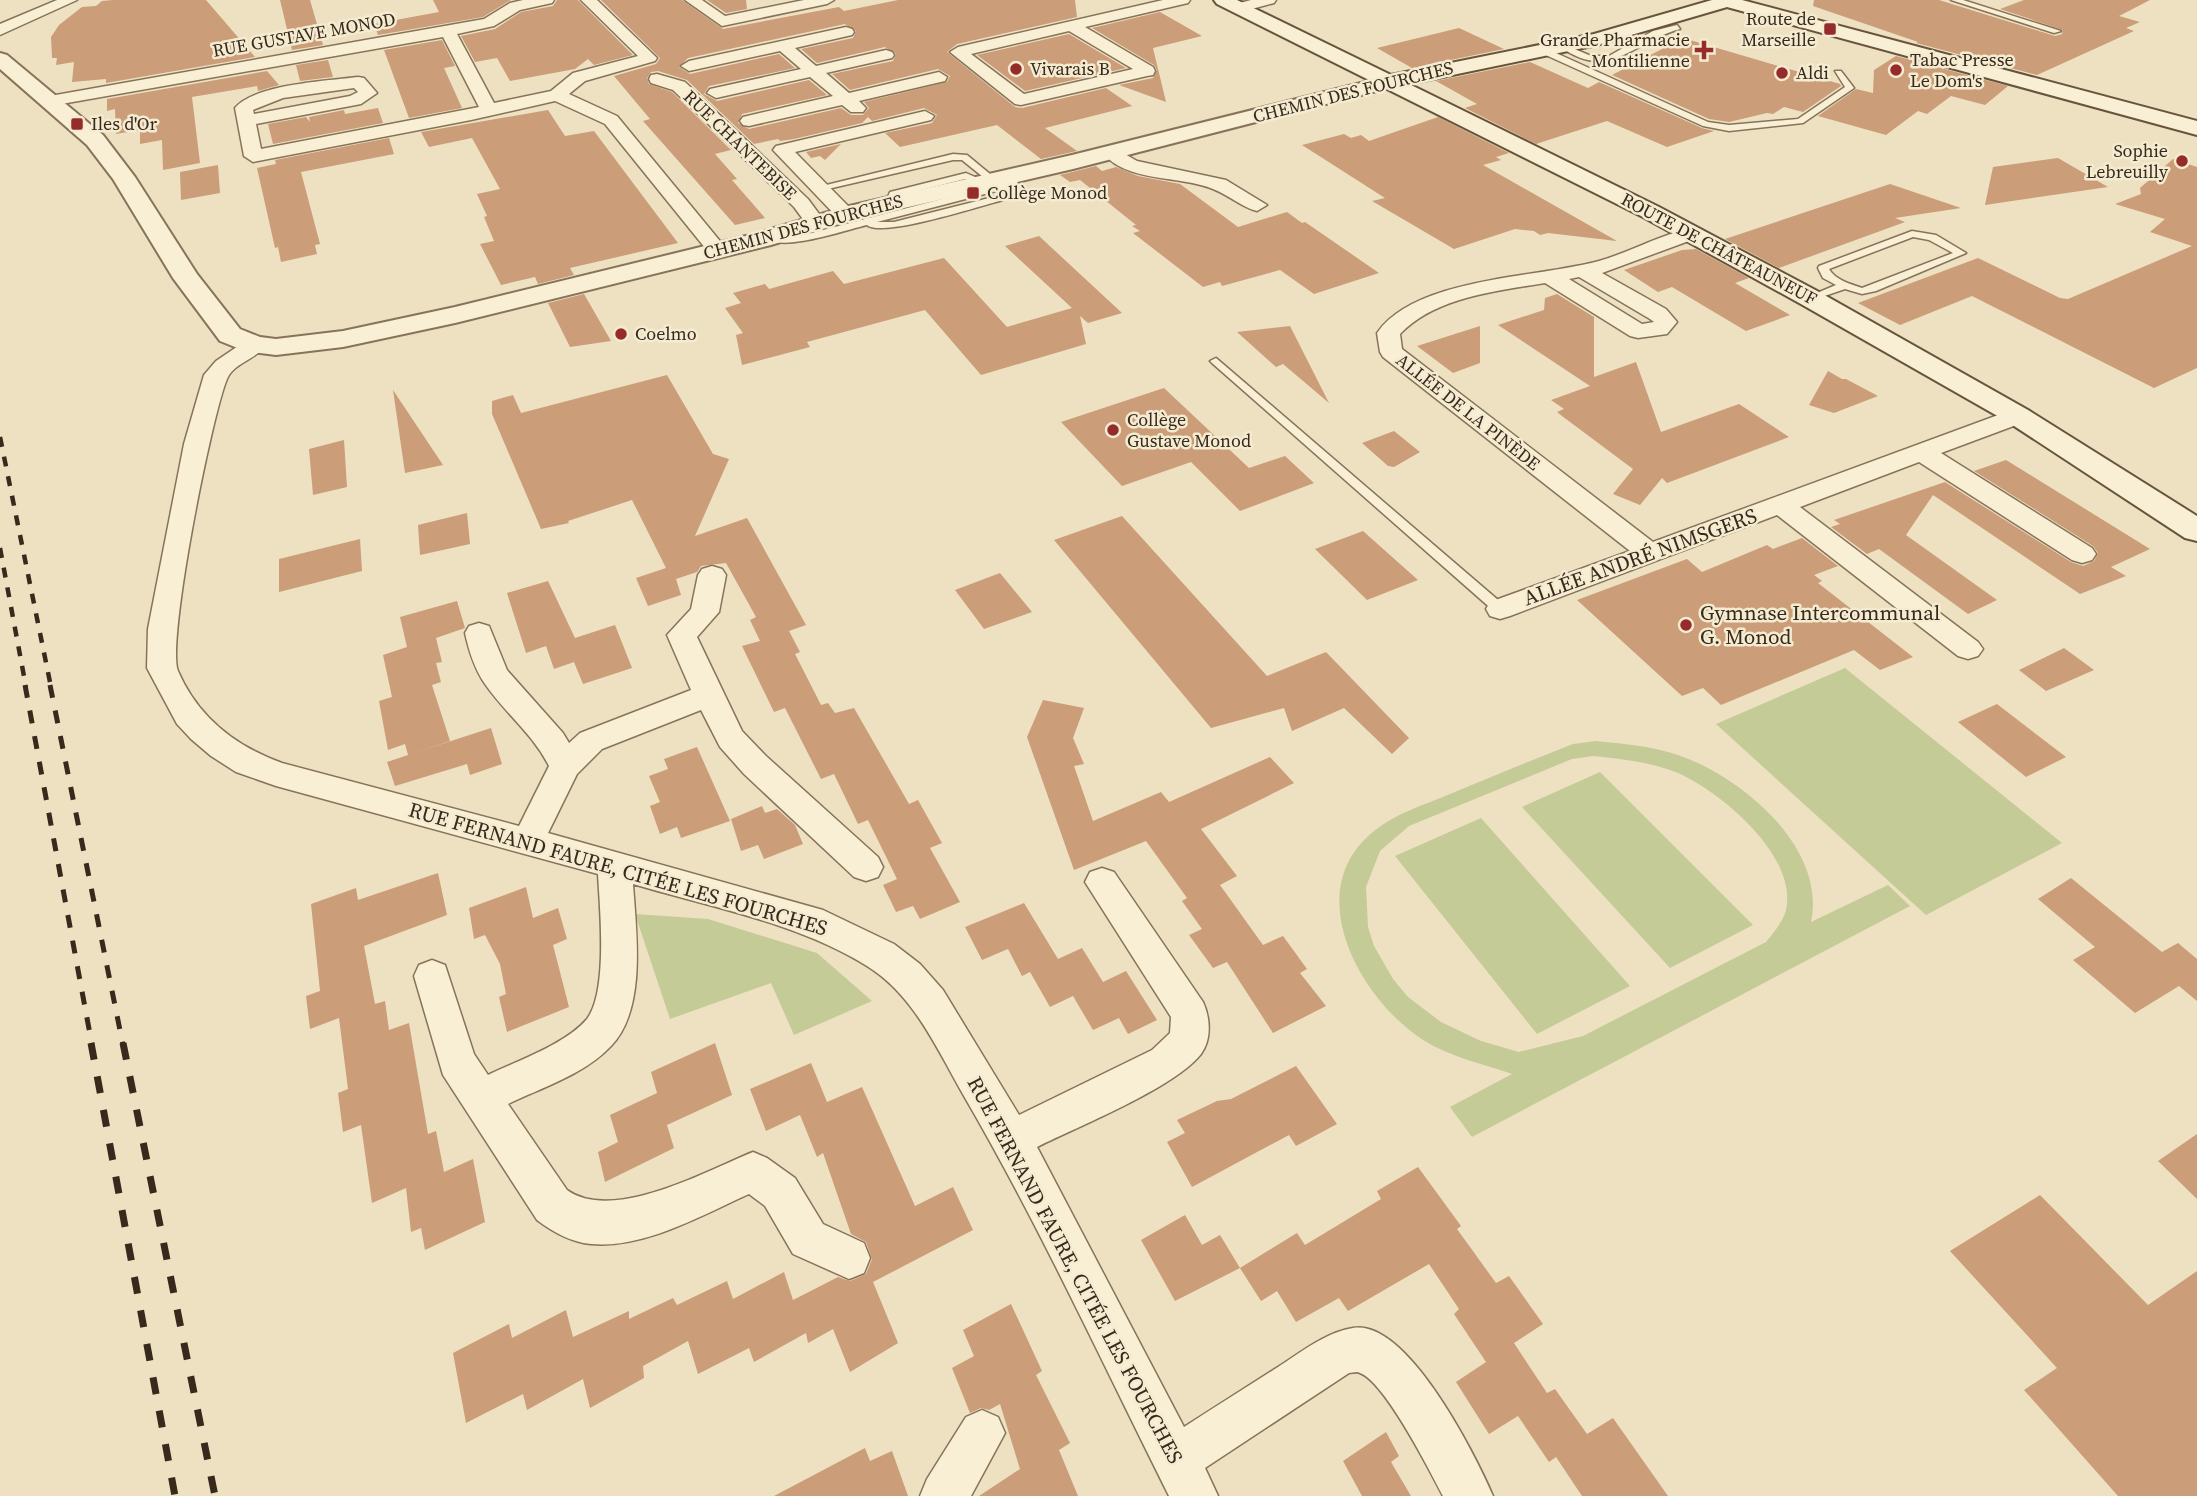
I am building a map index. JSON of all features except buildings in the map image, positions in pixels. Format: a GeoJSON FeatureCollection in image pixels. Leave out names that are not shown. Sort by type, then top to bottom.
{"type":"FeatureCollection","features":[{"type":"Feature","properties":{"kind":"main road","name":"CHEMIN DES FOURCHES"},"geometry":{"type":"LineString","coordinates":[[0,59],[95,140],[123,177],[215,320],[230,335],[255,345],[296,345],[455,315],[762,240],[815,222],[848,220],[890,203],[999,180],[1389,82],[1563,46],[1727,1]]}},
{"type":"Feature","properties":{"kind":"main road"},"geometry":{"type":"LineString","coordinates":[[1727,1],[2197,128]]}},
{"type":"Feature","properties":{"kind":"main road","name":"ROUTE DE CHÂTEAUNEUF"},"geometry":{"type":"LineString","coordinates":[[1230,4],[1690,234],[1810,298],[2018,416],[2197,531]]}},
{"type":"Feature","properties":{"kind":"street"},"geometry":{"type":"LineString","coordinates":[[0,30],[70,0]]}},
{"type":"Feature","properties":{"kind":"street","name":"RUE GUSTAVE MONOD"},"geometry":{"type":"LineString","coordinates":[[50,101],[448,32],[489,23],[515,6],[547,0]]}},
{"type":"Feature","properties":{"kind":"street"},"geometry":{"type":"LineString","coordinates":[[246,121],[355,100],[368,93],[358,82],[268,97],[244,108],[246,121],[253,156],[471,115],[557,95],[579,78],[649,58],[588,0]]}},
{"type":"Feature","properties":{"kind":"street"},"geometry":{"type":"LineString","coordinates":[[692,0],[722,21],[827,0]]}},
{"type":"Feature","properties":{"kind":"street"},"geometry":{"type":"LineString","coordinates":[[762,0],[784,8]]}},
{"type":"Feature","properties":{"kind":"street"},"geometry":{"type":"LineString","coordinates":[[1072,26],[1147,71],[1021,100],[958,52],[1183,0]]}},
{"type":"Feature","properties":{"kind":"street"},"geometry":{"type":"LineString","coordinates":[[1230,4],[1269,0]]}},
{"type":"Feature","properties":{"kind":"street"},"geometry":{"type":"LineString","coordinates":[[448,32],[489,109]]}},
{"type":"Feature","properties":{"kind":"street"},"geometry":{"type":"LineString","coordinates":[[689,66],[846,32]]}},
{"type":"Feature","properties":{"kind":"street"},"geometry":{"type":"LineString","coordinates":[[783,46],[879,127]]}},
{"type":"Feature","properties":{"kind":"street"},"geometry":{"type":"LineString","coordinates":[[716,93],[886,55]]}},
{"type":"Feature","properties":{"kind":"street"},"geometry":{"type":"LineString","coordinates":[[749,121],[939,77]]}},
{"type":"Feature","properties":{"kind":"street","name":"RUE CHANTEBISE"},"geometry":{"type":"LineString","coordinates":[[657,79],[679,86],[801,203],[815,222]]}},
{"type":"Feature","properties":{"kind":"street"},"geometry":{"type":"LineString","coordinates":[[557,95],[611,120],[717,250]]}},
{"type":"Feature","properties":{"kind":"street"},"geometry":{"type":"LineString","coordinates":[[848,220],[782,150],[925,116]]}},
{"type":"Feature","properties":{"kind":"street"},"geometry":{"type":"LineString","coordinates":[[1111,152],[1130,165],[1219,184],[1257,205]]}},
{"type":"Feature","properties":{"kind":"street","name":"ALLÉE DE LA PINÈDE"},"geometry":{"type":"LineString","coordinates":[[1650,553],[1479,422],[1388,347],[1388,334],[1392,327],[1407,315],[1460,292],[1583,271],[1690,234]]}},
{"type":"Feature","properties":{"kind":"street"},"geometry":{"type":"LineString","coordinates":[[1550,277],[1638,331],[1660,329],[1666,322],[1658,314],[1583,271]]}},
{"type":"Feature","properties":{"kind":"street","name":"RUE FERNAND FAURE, CITÉE LES FOURCHES"},"geometry":{"type":"LineString","coordinates":[[255,345],[223,366],[216,375],[196,444],[162,629],[162,668],[188,716],[222,748],[247,763],[302,782],[615,865],[824,925],[881,955],[907,975],[930,1002],[1011,1139],[1185,1478]]}},
{"type":"Feature","properties":{"kind":"street","name":"ALLÉE ANDRÉ NIMSGERS"},"geometry":{"type":"LineString","coordinates":[[1500,609],[2018,416]]}},
{"type":"Feature","properties":{"kind":"street"},"geometry":{"type":"LineString","coordinates":[[1923,453],[2082,554]]}},
{"type":"Feature","properties":{"kind":"street","name":"ALLÉE ANDRÉ NIMSGERS"},"geometry":{"type":"LineString","coordinates":[[1781,505],[1968,649]]}},
{"type":"Feature","properties":{"kind":"street"},"geometry":{"type":"LineString","coordinates":[[712,575],[705,612],[682,635],[708,695],[732,739],[755,765],[866,867]]}},
{"type":"Feature","properties":{"kind":"street"},"geometry":{"type":"LineString","coordinates":[[479,633],[487,661],[496,677],[552,741],[565,766]]}},
{"type":"Feature","properties":{"kind":"street"},"geometry":{"type":"LineString","coordinates":[[527,842],[565,766],[590,741],[708,695]]}},
{"type":"Feature","properties":{"kind":"street"},"geometry":{"type":"LineString","coordinates":[[479,1098],[571,1052],[600,1032],[606,1022],[618,990],[615,865]]}},
{"type":"Feature","properties":{"kind":"street"},"geometry":{"type":"LineString","coordinates":[[1011,1139],[1166,1063],[1189,1040],[1190,1014],[1102,882]]}},
{"type":"Feature","properties":{"kind":"street"},"geometry":{"type":"LineString","coordinates":[[432,976],[457,1062],[552,1205],[570,1218],[597,1224],[634,1221],[753,1171],[780,1192],[808,1239],[849,1258]]}},
{"type":"Feature","properties":{"kind":"street"},"geometry":{"type":"LineString","coordinates":[[1185,1478],[1334,1357],[1352,1349],[1369,1352],[1388,1364],[1431,1427],[1469,1496]]}},
{"type":"Feature","properties":{"kind":"street"},"geometry":{"type":"LineString","coordinates":[[944,1496],[982,1433]]}},
{"type":"Feature","properties":{"kind":"lane"},"geometry":{"type":"LineString","coordinates":[[1955,0],[2057,31]]}},
{"type":"Feature","properties":{"kind":"lane"},"geometry":{"type":"LineString","coordinates":[[1563,46],[1590,58],[1611,59],[1656,33],[1677,27]]}},
{"type":"Feature","properties":{"kind":"lane"},"geometry":{"type":"LineString","coordinates":[[1542,50],[1706,124],[1729,128],[1800,121],[1850,88],[1838,73]]}},
{"type":"Feature","properties":{"kind":"lane"},"geometry":{"type":"LineString","coordinates":[[819,188],[953,156],[964,158],[999,180]]}},
{"type":"Feature","properties":{"kind":"lane"},"geometry":{"type":"LineString","coordinates":[[762,240],[804,238],[848,220],[999,180]]}},
{"type":"Feature","properties":{"kind":"lane"},"geometry":{"type":"LineString","coordinates":[[1810,298],[1844,286],[1862,291],[1872,289],[1961,256],[1961,253],[1932,237],[1912,234],[1824,268],[1827,276],[1844,286]]}},
{"type":"Feature","properties":{"kind":"lane"},"geometry":{"type":"LineString","coordinates":[[1216,361],[1500,609]]}},
{"type":"Feature","properties":{"kind":"green space"},"geometry":{"type":"Polygon","coordinates":[[[1845,668],[2062,843],[1926,915],[1716,724],[1845,668]]]}},
{"type":"Feature","properties":{"kind":"green space"},"geometry":{"type":"Polygon","coordinates":[[[1596,741],[1668,752],[1714,771],[1737,786],[1779,824],[1795,846],[1807,870],[1813,896],[1811,922],[1888,885],[1910,906],[1472,1137],[1450,1107],[1512,1074],[1433,1046],[1400,1022],[1378,998],[1360,972],[1347,943],[1340,913],[1341,883],[1352,856],[1374,831],[1392,819],[1573,744],[1596,741]],[[1593,756],[1572,759],[1409,826],[1380,851],[1366,887],[1368,927],[1374,946],[1393,979],[1408,997],[1441,1022],[1481,1041],[1519,1052],[1583,1036],[1766,942],[1780,923],[1786,910],[1787,889],[1780,868],[1753,828],[1734,810],[1695,782],[1668,769],[1593,756]]]}},
{"type":"Feature","properties":{"kind":"green space"},"geometry":{"type":"Polygon","coordinates":[[[1600,772],[1753,925],[1670,968],[1522,807],[1600,772]]]}},
{"type":"Feature","properties":{"kind":"green space"},"geometry":{"type":"Polygon","coordinates":[[[1481,818],[1630,986],[1537,1034],[1395,856],[1481,818]]]}},
{"type":"Feature","properties":{"kind":"green space"},"geometry":{"type":"Polygon","coordinates":[[[635,914],[708,919],[817,953],[872,1001],[794,1035],[771,983],[670,1019],[635,914]]]}},
{"type":"Feature","properties":{"kind":"railway"},"geometry":{"type":"LineString","coordinates":[[0,437],[51,687]]}},
{"type":"Feature","properties":{"kind":"railway"},"geometry":{"type":"LineString","coordinates":[[0,548],[26,687]]}},
{"type":"Feature","properties":{"kind":"railway"},"geometry":{"type":"LineString","coordinates":[[25,685],[92,1045]]}},
{"type":"Feature","properties":{"kind":"railway"},"geometry":{"type":"LineString","coordinates":[[50,685],[123,1045]]}},
{"type":"Feature","properties":{"kind":"railway"},"geometry":{"type":"LineString","coordinates":[[91,1043],[175,1496]]}},
{"type":"Feature","properties":{"kind":"railway"},"geometry":{"type":"LineString","coordinates":[[123,1043],[215,1496]]}},
{"type":"Feature","properties":{"kind":"place","name":"Route de Marseille"},"geometry":{"type":"Point","coordinates":[1830,29]}},
{"type":"Feature","properties":{"kind":"place","name":"Grande Pharmacie Montilienne"},"geometry":{"type":"Point","coordinates":[1704,50]}},
{"type":"Feature","properties":{"kind":"place","name":"Vivarais B"},"geometry":{"type":"Point","coordinates":[1016,69]}},
{"type":"Feature","properties":{"kind":"place","name":"Tabac Presse Le Dom's"},"geometry":{"type":"Point","coordinates":[1896,70]}},
{"type":"Feature","properties":{"kind":"place","name":"Aldi"},"geometry":{"type":"Point","coordinates":[1782,73]}},
{"type":"Feature","properties":{"kind":"place","name":"Iles d'Or"},"geometry":{"type":"Point","coordinates":[77,124]}},
{"type":"Feature","properties":{"kind":"place","name":"Sophie Lebreuilly"},"geometry":{"type":"Point","coordinates":[2182,161]}},
{"type":"Feature","properties":{"kind":"place","name":"Collège Monod"},"geometry":{"type":"Point","coordinates":[973,193]}},
{"type":"Feature","properties":{"kind":"place","name":"Coelmo"},"geometry":{"type":"Point","coordinates":[621,334]}},
{"type":"Feature","properties":{"kind":"place","name":"Collège Gustave Monod"},"geometry":{"type":"Point","coordinates":[1113,430]}},
{"type":"Feature","properties":{"kind":"place","name":"Gymnase Intercommunal G. Monod"},"geometry":{"type":"Point","coordinates":[1686,625]}}]}
